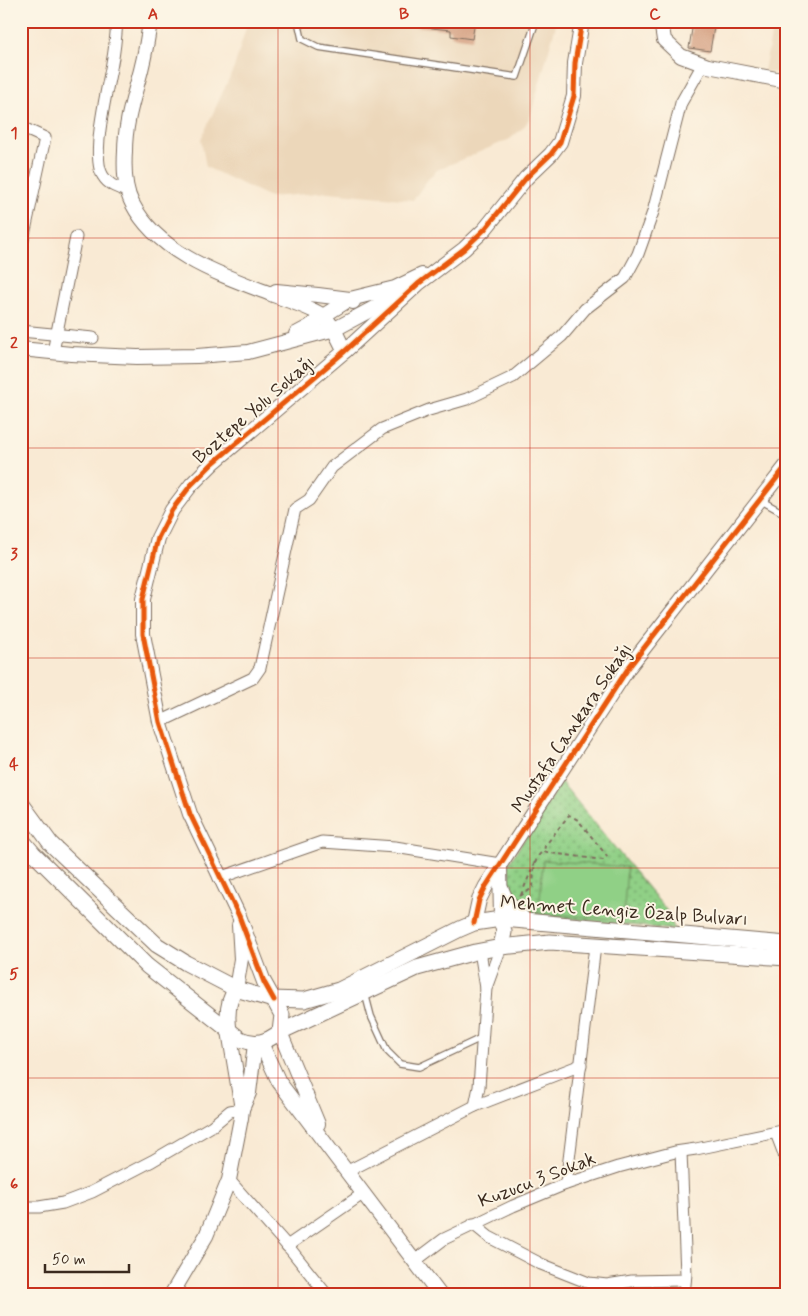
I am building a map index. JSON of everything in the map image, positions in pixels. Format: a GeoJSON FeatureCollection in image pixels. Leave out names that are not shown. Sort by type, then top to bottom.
{"type":"FeatureCollection","features":[{"type":"Feature","properties":{"kind":"main road","name":"Mehmet Cengiz Özalp Bulvarı"},"geometry":{"type":"LineString","coordinates":[[21,803],[51,844],[157,945],[186,963],[236,989],[274,1000],[304,1000],[339,990],[474,924],[501,920],[787,944]]}},
{"type":"Feature","properties":{"kind":"main road"},"geometry":{"type":"LineString","coordinates":[[21,839],[32,853],[147,966],[240,1039],[258,1043]]}},
{"type":"Feature","properties":{"kind":"main road"},"geometry":{"type":"LineString","coordinates":[[501,920],[504,932],[501,947]]}},
{"type":"Feature","properties":{"kind":"main road"},"geometry":{"type":"LineString","coordinates":[[474,924],[471,932],[472,940],[480,951]]}},
{"type":"Feature","properties":{"kind":"main road","name":"Mehmet Cengiz Özalp Bulvarı"},"geometry":{"type":"LineString","coordinates":[[258,1043],[418,968],[501,947],[550,942],[787,958]]}},
{"type":"Feature","properties":{"kind":"main road"},"geometry":{"type":"LineString","coordinates":[[229,1031],[229,1006],[236,989]]}},
{"type":"Feature","properties":{"kind":"main road"},"geometry":{"type":"LineString","coordinates":[[274,1000],[282,1015],[280,1032]]}},
{"type":"Feature","properties":{"kind":"street"},"geometry":{"type":"LineString","coordinates":[[117,21],[112,65],[101,116],[99,161],[102,176],[112,186],[129,192]]}},
{"type":"Feature","properties":{"kind":"street"},"geometry":{"type":"LineString","coordinates":[[150,21],[141,70],[125,130],[126,176],[131,201],[142,219],[157,237],[203,267],[323,316],[335,329],[338,340],[345,351]]}},
{"type":"Feature","properties":{"kind":"street"},"geometry":{"type":"LineString","coordinates":[[345,351],[418,284],[464,248],[484,229],[516,189],[551,154],[560,142],[574,96],[575,63],[582,21]]}},
{"type":"Feature","properties":{"kind":"street"},"geometry":{"type":"LineString","coordinates":[[661,21],[664,40],[681,56],[703,64],[787,81]]}},
{"type":"Feature","properties":{"kind":"street"},"geometry":{"type":"LineString","coordinates":[[160,722],[253,678],[260,668],[296,509],[309,500],[332,467],[382,429],[429,410],[467,399],[513,377],[562,336],[585,309],[625,278],[638,254],[653,212],[681,103],[703,64]]}},
{"type":"Feature","properties":{"kind":"street"},"geometry":{"type":"LineString","coordinates":[[21,127],[45,138],[21,249]]}},
{"type":"Feature","properties":{"kind":"street"},"geometry":{"type":"LineString","coordinates":[[52,352],[76,237]]}},
{"type":"Feature","properties":{"kind":"street"},"geometry":{"type":"LineString","coordinates":[[275,346],[309,327],[350,299],[394,288],[441,267]]}},
{"type":"Feature","properties":{"kind":"street"},"geometry":{"type":"LineString","coordinates":[[21,349],[103,356],[197,356],[248,352],[335,329],[418,284]]}},
{"type":"Feature","properties":{"kind":"street"},"geometry":{"type":"LineString","coordinates":[[261,290],[350,299],[359,307],[363,314],[360,329],[345,351]]}},
{"type":"Feature","properties":{"kind":"street"},"geometry":{"type":"LineString","coordinates":[[21,331],[94,338]]}},
{"type":"Feature","properties":{"kind":"street","name":"Boztepe Yolu Sokağı"},"geometry":{"type":"LineString","coordinates":[[274,1000],[264,982],[239,916],[219,878],[190,814],[160,722],[143,634],[143,599],[158,538],[168,517],[191,485],[213,463],[345,351]]}},
{"type":"Feature","properties":{"kind":"street","name":"Mustafa Cankara Sokağı"},"geometry":{"type":"LineString","coordinates":[[474,924],[479,900],[486,886],[629,667],[787,465]]}},
{"type":"Feature","properties":{"kind":"street"},"geometry":{"type":"LineString","coordinates":[[219,878],[322,842],[396,846],[500,864],[502,889],[501,920]]}},
{"type":"Feature","properties":{"kind":"street"},"geometry":{"type":"LineString","coordinates":[[502,889],[504,896],[515,899],[526,921]]}},
{"type":"Feature","properties":{"kind":"street"},"geometry":{"type":"LineString","coordinates":[[236,989],[241,959],[239,916]]}},
{"type":"Feature","properties":{"kind":"street"},"geometry":{"type":"LineString","coordinates":[[566,1184],[595,946]]}},
{"type":"Feature","properties":{"kind":"street"},"geometry":{"type":"LineString","coordinates":[[486,988],[501,947]]}},
{"type":"Feature","properties":{"kind":"street"},"geometry":{"type":"LineString","coordinates":[[475,1106],[479,1087],[486,988],[480,951]]}},
{"type":"Feature","properties":{"kind":"street"},"geometry":{"type":"LineString","coordinates":[[171,1295],[206,1236],[229,1180],[242,1108],[229,1031]]}},
{"type":"Feature","properties":{"kind":"street"},"geometry":{"type":"LineString","coordinates":[[280,1032],[326,1143]]}},
{"type":"Feature","properties":{"kind":"street"},"geometry":{"type":"LineString","coordinates":[[242,1108],[249,1093],[258,1043]]}},
{"type":"Feature","properties":{"kind":"street"},"geometry":{"type":"LineString","coordinates":[[258,1043],[279,1082],[440,1295]]}},
{"type":"Feature","properties":{"kind":"street"},"geometry":{"type":"LineString","coordinates":[[348,1171],[475,1106],[581,1065]]}},
{"type":"Feature","properties":{"kind":"street"},"geometry":{"type":"LineString","coordinates":[[21,1207],[39,1207],[63,1203],[92,1192],[152,1162],[212,1126],[230,1111],[242,1108]]}},
{"type":"Feature","properties":{"kind":"street"},"geometry":{"type":"LineString","coordinates":[[782,1132],[787,1170]]}},
{"type":"Feature","properties":{"kind":"street","name":"Kuzucu 3 Sokak"},"geometry":{"type":"LineString","coordinates":[[415,1261],[444,1239],[473,1224],[566,1184],[618,1167],[675,1152],[782,1132]]}},
{"type":"Feature","properties":{"kind":"street"},"geometry":{"type":"LineString","coordinates":[[681,1152],[686,1280],[684,1295]]}},
{"type":"Feature","properties":{"kind":"street"},"geometry":{"type":"LineString","coordinates":[[229,1180],[327,1295]]}},
{"type":"Feature","properties":{"kind":"street"},"geometry":{"type":"LineString","coordinates":[[287,1246],[364,1193]]}},
{"type":"Feature","properties":{"kind":"street"},"geometry":{"type":"LineString","coordinates":[[473,1224],[489,1237],[541,1264],[606,1290],[632,1281],[686,1280]]}},
{"type":"Feature","properties":{"kind":"lane"},"geometry":{"type":"LineString","coordinates":[[298,21],[302,38],[318,47],[517,77],[536,21]]}},
{"type":"Feature","properties":{"kind":"lane"},"geometry":{"type":"LineString","coordinates":[[760,500],[787,515]]}},
{"type":"Feature","properties":{"kind":"lane"},"geometry":{"type":"LineString","coordinates":[[365,993],[371,1016],[387,1051],[400,1064],[419,1067],[483,1037]]}},
{"type":"Feature","properties":{"kind":"path"},"geometry":{"type":"LineString","coordinates":[[515,899],[540,853],[544,851],[545,846],[569,815],[578,820],[607,856],[604,860],[544,851]]}},
{"type":"Feature","properties":{"kind":"path"},"geometry":{"type":"LineString","coordinates":[[515,899],[533,888],[536,860]]}},
{"type":"Feature","properties":{"kind":"shaded area"},"geometry":{"type":"Polygon","coordinates":[[[248,21],[557,21],[530,117],[524,127],[510,139],[437,170],[413,200],[329,192],[270,197],[206,167],[201,139],[234,68],[248,21]]]}},
{"type":"Feature","properties":{"kind":"shaded area"},"geometry":{"type":"Polygon","coordinates":[[[774,21],[787,21],[787,75],[764,71],[774,21]]]}},
{"type":"Feature","properties":{"kind":"green space"},"geometry":{"type":"Polygon","coordinates":[[[561,782],[666,910],[675,930],[528,914],[515,900],[507,881],[506,868],[561,782]]]}},
{"type":"Feature","properties":{"kind":"green space"},"geometry":{"type":"Polygon","coordinates":[[[543,860],[627,867],[623,920],[539,913],[543,860]]]}},
{"type":"Feature","properties":{"kind":"building"},"geometry":{"type":"Polygon","coordinates":[[[338,21],[353,21],[352,24],[338,21]]]}},
{"type":"Feature","properties":{"kind":"building"},"geometry":{"type":"Polygon","coordinates":[[[415,21],[475,21],[472,39],[451,36],[451,30],[414,26],[415,21]]]}},
{"type":"Feature","properties":{"kind":"building"},"geometry":{"type":"Polygon","coordinates":[[[689,21],[715,21],[710,51],[689,48],[692,29],[688,28],[689,21]]]}},
{"type":"Feature","properties":{"kind":"cycle path"},"geometry":{"type":"LineString","coordinates":[[274,1000],[264,982],[239,916],[190,814],[160,722],[143,634],[143,599],[158,538],[172,510],[191,485],[213,463],[345,351],[418,284],[464,249],[485,229],[526,178],[551,154],[560,142],[574,96],[575,63],[582,21]]}},
{"type":"Feature","properties":{"kind":"cycle path"},"geometry":{"type":"LineString","coordinates":[[474,923],[479,900],[486,886],[629,667],[787,465]]}}]}
